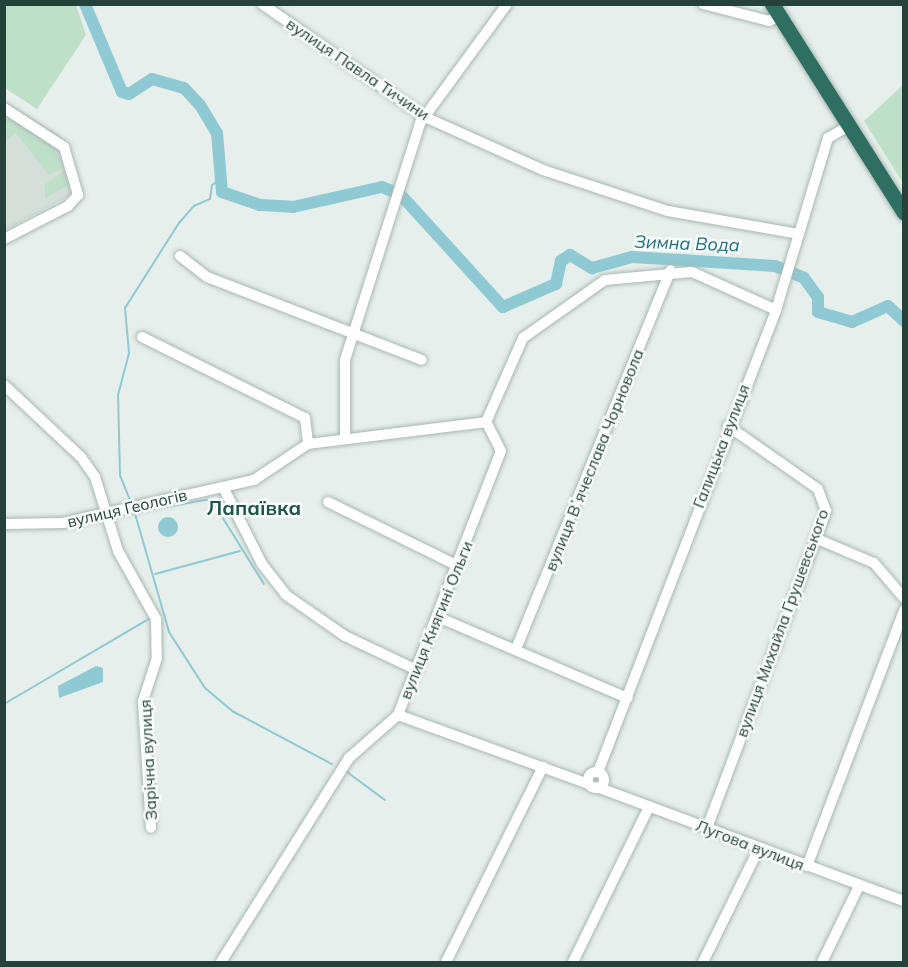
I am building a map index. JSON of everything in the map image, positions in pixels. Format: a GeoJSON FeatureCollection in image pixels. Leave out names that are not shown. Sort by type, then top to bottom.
{"type":"FeatureCollection","features":[{"type":"Feature","properties":{"kind":"highway"},"geometry":{"type":"LineString","coordinates":[[776,10],[847,127],[903,213]]}},
{"type":"Feature","properties":{"kind":"street","name":"вулиця Павла Тичини"},"geometry":{"type":"LineString","coordinates":[[262,4],[425,117],[543,170],[648,205],[798,234]]}},
{"type":"Feature","properties":{"kind":"street"},"geometry":{"type":"LineString","coordinates":[[345,436],[343,368],[351,335],[399,183],[425,117],[507,4]]}},
{"type":"Feature","properties":{"kind":"street"},"geometry":{"type":"LineString","coordinates":[[703,4],[769,21],[776,10]]}},
{"type":"Feature","properties":{"kind":"street"},"geometry":{"type":"LineString","coordinates":[[4,108],[64,147],[78,195],[68,206],[4,239]]}},
{"type":"Feature","properties":{"kind":"street","name":"Галицька вулиця"},"geometry":{"type":"LineString","coordinates":[[593,785],[604,781],[598,772],[628,698],[728,426],[776,310],[828,138],[847,127]]}},
{"type":"Feature","properties":{"kind":"street"},"geometry":{"type":"LineString","coordinates":[[180,256],[207,277],[351,335],[422,360]]}},
{"type":"Feature","properties":{"kind":"street"},"geometry":{"type":"LineString","coordinates":[[486,422],[523,338],[605,280],[671,270],[692,272],[776,310]]}},
{"type":"Feature","properties":{"kind":"street","name":"вулиця Вʼячеслава Чорновола"},"geometry":{"type":"LineString","coordinates":[[516,649],[671,270]]}},
{"type":"Feature","properties":{"kind":"street"},"geometry":{"type":"LineString","coordinates":[[142,337],[305,418],[308,444]]}},
{"type":"Feature","properties":{"kind":"street","name":"Зарічна вулиця"},"geometry":{"type":"LineString","coordinates":[[4,386],[81,457],[108,513],[118,551],[157,628],[157,658],[144,702],[151,828]]}},
{"type":"Feature","properties":{"kind":"street","name":"вулиця Геологів"},"geometry":{"type":"LineString","coordinates":[[5,524],[63,523],[223,487],[268,474],[308,444],[345,436],[486,422]]}},
{"type":"Feature","properties":{"kind":"street","name":"вулиця Княгині Ольги"},"geometry":{"type":"LineString","coordinates":[[221,963],[357,748],[398,715],[440,618],[501,451],[486,422]]}},
{"type":"Feature","properties":{"kind":"street","name":"вулиця Михайла Грушевського"},"geometry":{"type":"LineString","coordinates":[[707,828],[826,511],[818,489],[728,426]]}},
{"type":"Feature","properties":{"kind":"street"},"geometry":{"type":"LineString","coordinates":[[223,487],[262,564],[286,595],[345,636],[417,670]]}},
{"type":"Feature","properties":{"kind":"street"},"geometry":{"type":"LineString","coordinates":[[328,502],[458,566]]}},
{"type":"Feature","properties":{"kind":"street"},"geometry":{"type":"LineString","coordinates":[[815,538],[874,563],[903,598]]}},
{"type":"Feature","properties":{"kind":"street"},"geometry":{"type":"LineString","coordinates":[[807,866],[903,611]]}},
{"type":"Feature","properties":{"kind":"street"},"geometry":{"type":"LineString","coordinates":[[440,618],[628,698]]}},
{"type":"Feature","properties":{"kind":"street","name":"Лугова вулиця"},"geometry":{"type":"LineString","coordinates":[[398,715],[593,785],[648,809],[707,828],[903,901]]}},
{"type":"Feature","properties":{"kind":"street"},"geometry":{"type":"LineString","coordinates":[[446,963],[543,767]]}},
{"type":"Feature","properties":{"kind":"street"},"geometry":{"type":"LineString","coordinates":[[573,963],[648,809]]}},
{"type":"Feature","properties":{"kind":"street"},"geometry":{"type":"LineString","coordinates":[[703,963],[759,848]]}},
{"type":"Feature","properties":{"kind":"street"},"geometry":{"type":"LineString","coordinates":[[822,963],[859,886]]}},
{"type":"Feature","properties":{"kind":"shaded area"},"geometry":{"type":"Polygon","coordinates":[[[4,101],[61,136],[73,194],[5,230],[4,101]]]}},
{"type":"Feature","properties":{"kind":"green space"},"geometry":{"type":"Polygon","coordinates":[[[4,5],[76,5],[86,35],[37,109],[5,88],[4,5]]]}},
{"type":"Feature","properties":{"kind":"green space"},"geometry":{"type":"Polygon","coordinates":[[[903,85],[903,183],[864,121],[903,85]]]}},
{"type":"Feature","properties":{"kind":"green space"},"geometry":{"type":"Polygon","coordinates":[[[13,116],[53,146],[63,168],[49,175],[16,133],[6,140],[5,120],[13,116]]]}},
{"type":"Feature","properties":{"kind":"green space"},"geometry":{"type":"Polygon","coordinates":[[[64,171],[69,185],[45,198],[45,184],[64,171]]]}},
{"type":"Feature","properties":{"kind":"water"},"geometry":{"type":"Polygon","coordinates":[[[168,517],[175,520],[178,527],[175,534],[168,537],[161,534],[158,527],[161,520],[168,517]]]}},
{"type":"Feature","properties":{"kind":"water"},"geometry":{"type":"Polygon","coordinates":[[[96,666],[103,668],[103,682],[59,698],[58,686],[96,666]]]}},
{"type":"Feature","properties":{"kind":"waterway","name":"Зимна Вода"},"geometry":{"type":"LineString","coordinates":[[85,4],[122,92],[129,94],[152,79],[184,88],[200,105],[217,133],[222,192],[260,205],[293,207],[382,187],[392,191]]}},
{"type":"Feature","properties":{"kind":"waterway"},"geometry":{"type":"LineString","coordinates":[[132,505],[120,475],[118,395],[129,353],[125,308],[179,223],[194,206],[210,199],[212,185],[223,178]]}},
{"type":"Feature","properties":{"kind":"waterway","name":"Зимна Вода"},"geometry":{"type":"LineString","coordinates":[[400,194],[503,307],[556,284],[561,261],[570,255],[592,268],[632,257],[775,266],[804,278],[818,297],[818,312],[852,322],[888,306],[904,321]]}},
{"type":"Feature","properties":{"kind":"waterway"},"geometry":{"type":"LineString","coordinates":[[136,512],[211,499],[264,584]]}},
{"type":"Feature","properties":{"kind":"waterway"},"geometry":{"type":"LineString","coordinates":[[134,510],[169,632],[205,688],[234,712],[332,764]]}},
{"type":"Feature","properties":{"kind":"waterway"},"geometry":{"type":"LineString","coordinates":[[155,574],[240,551]]}},
{"type":"Feature","properties":{"kind":"waterway"},"geometry":{"type":"LineString","coordinates":[[4,704],[149,619]]}},
{"type":"Feature","properties":{"kind":"waterway"},"geometry":{"type":"LineString","coordinates":[[347,772],[385,800]]}},
{"type":"Feature","properties":{"kind":"district","name":"Лапаївка"},"geometry":{"type":"Point","coordinates":[254,507]}}]}
